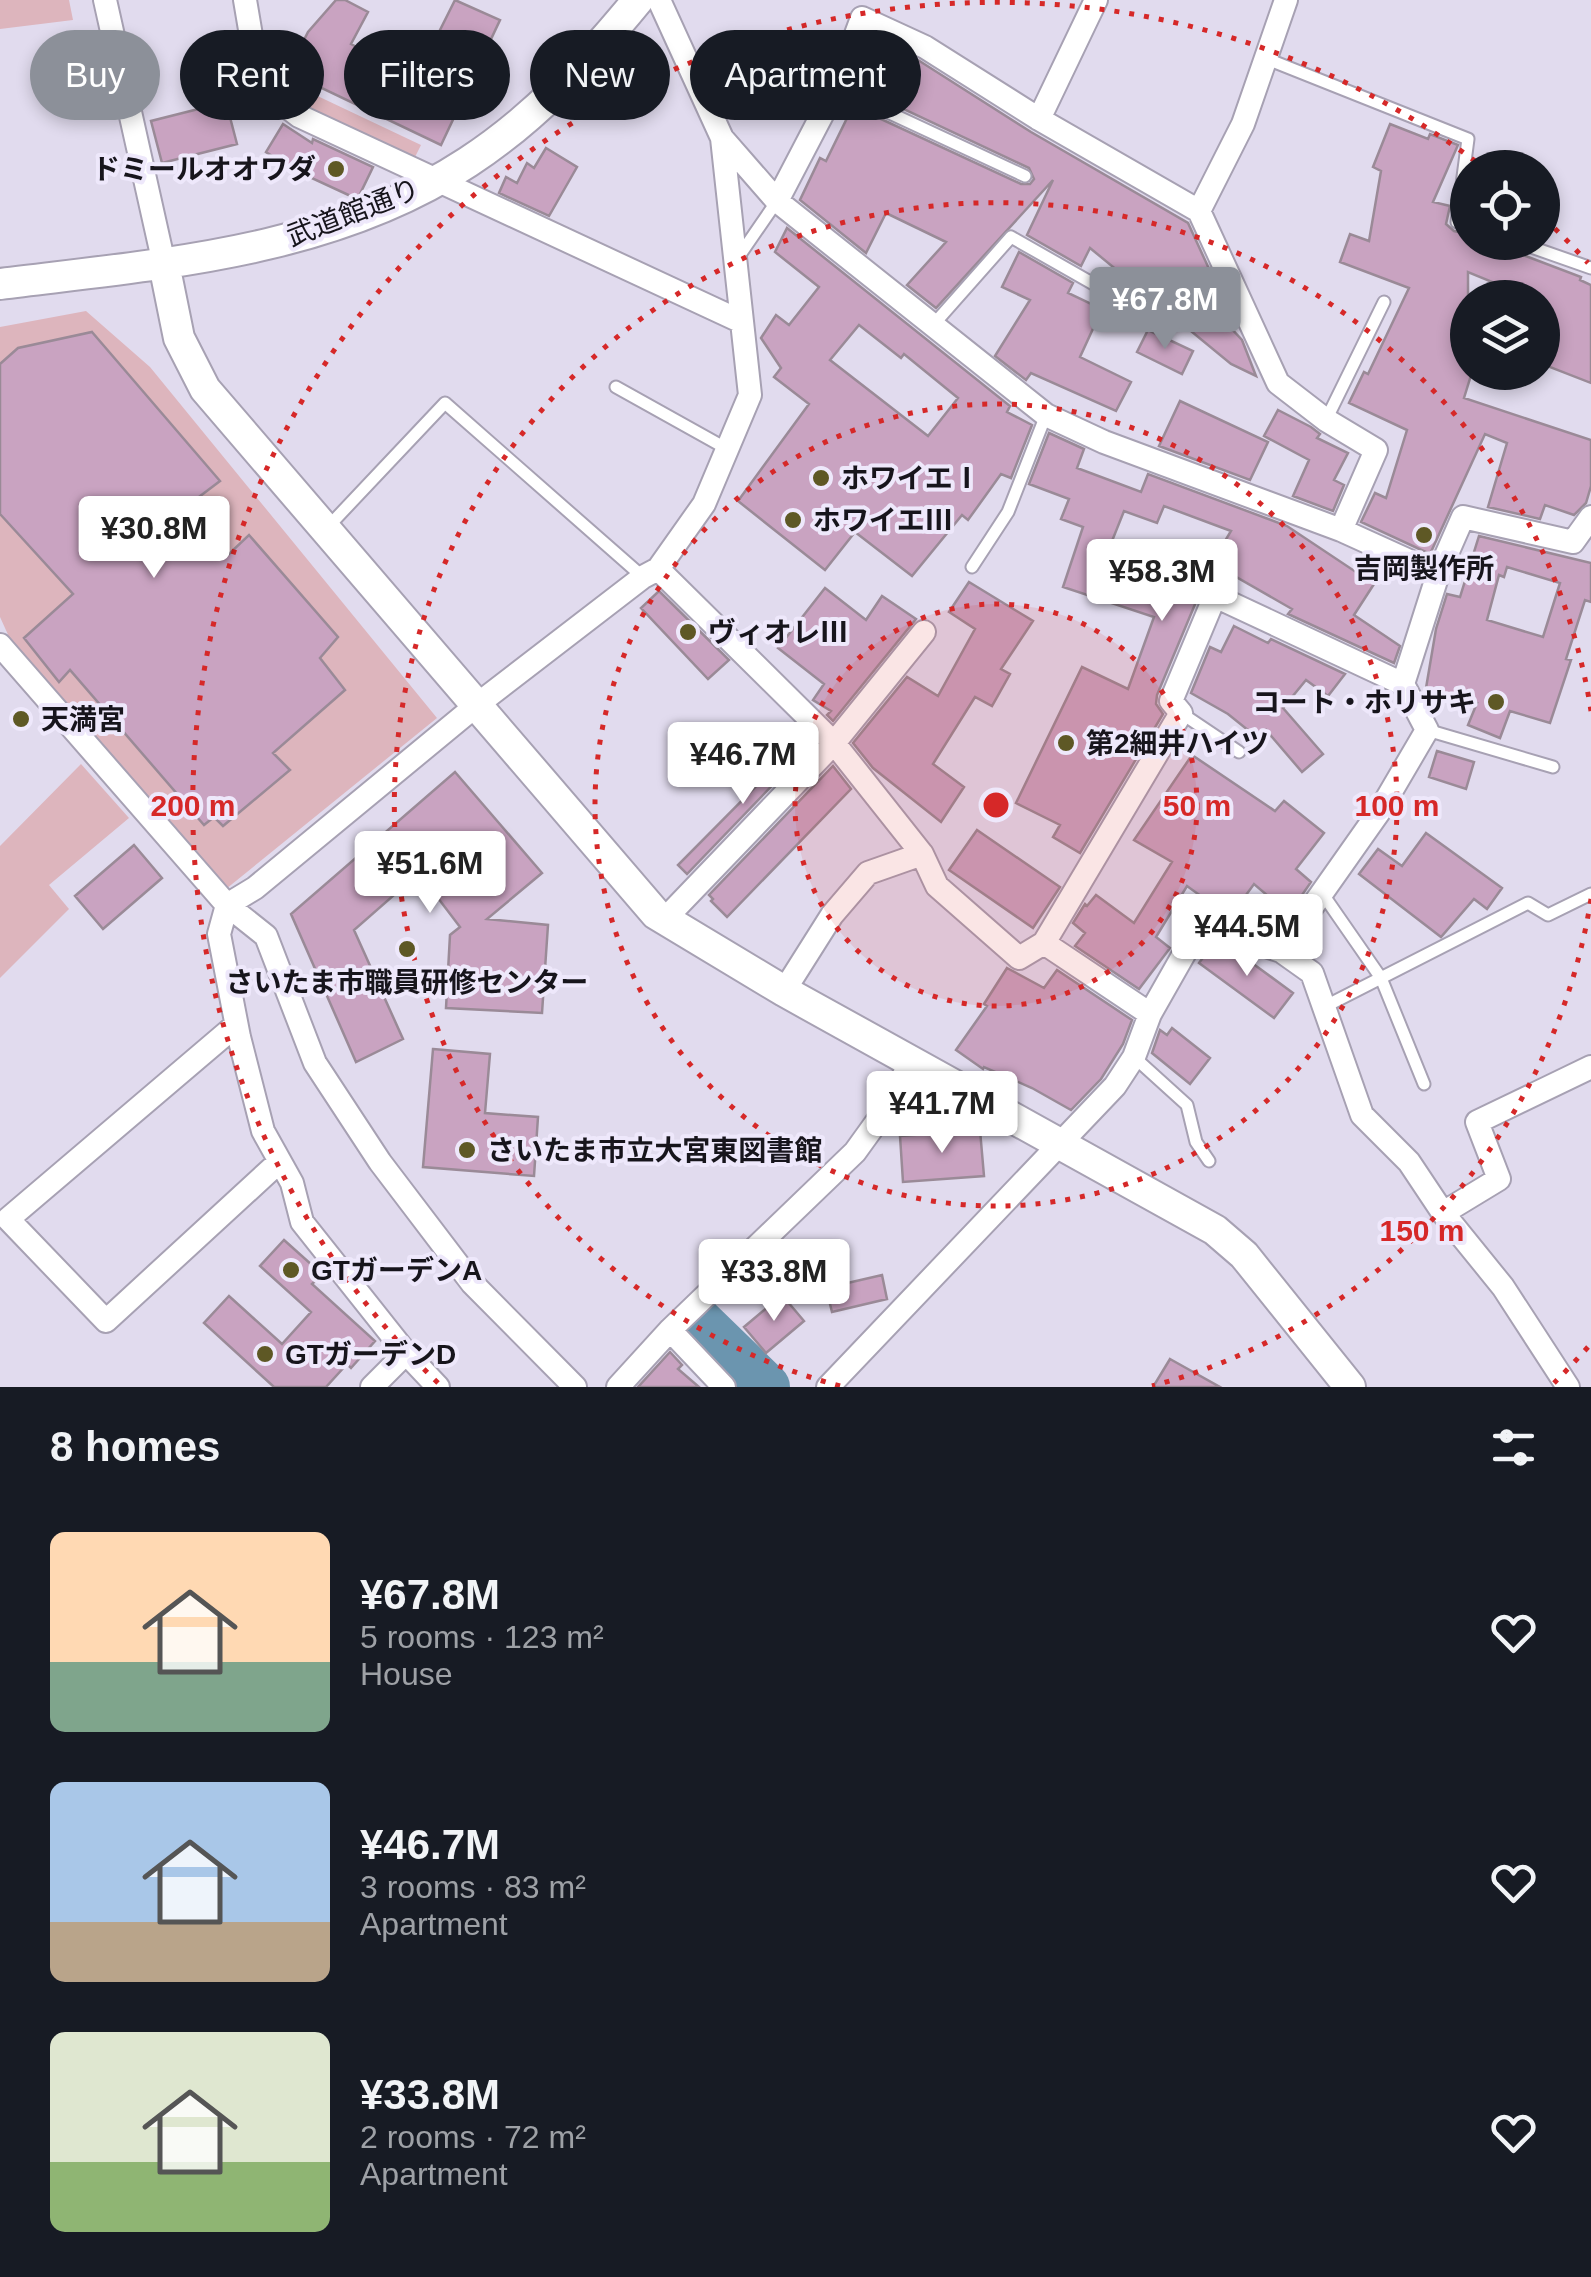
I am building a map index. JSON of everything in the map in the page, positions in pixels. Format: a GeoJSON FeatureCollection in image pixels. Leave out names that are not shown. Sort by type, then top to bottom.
{"type":"FeatureCollection","features":[{"type":"Feature","properties":{"kind":"street"},"geometry":{"type":"LineString","coordinates":[[105,0],[179,338],[188,361],[205,389],[656,914],[784,991],[1215,1230],[1244,1255],[1350,1387]]}},
{"type":"Feature","properties":{"kind":"street"},"geometry":{"type":"LineString","coordinates":[[245,0],[256,65],[270,94],[299,116],[740,321]]}},
{"type":"Feature","properties":{"kind":"street","name":"武道館通り"},"geometry":{"type":"LineString","coordinates":[[0,284],[164,264],[305,236],[408,196],[466,164],[542,105],[638,0]]}},
{"type":"Feature","properties":{"kind":"street"},"geometry":{"type":"LineString","coordinates":[[659,0],[722,138],[777,201],[1046,414],[1104,442],[1341,530],[1438,574]]}},
{"type":"Feature","properties":{"kind":"street"},"geometry":{"type":"LineString","coordinates":[[1039,118],[1096,0]]}},
{"type":"Feature","properties":{"kind":"street"},"geometry":{"type":"LineString","coordinates":[[1199,211],[1243,124],[1286,0]]}},
{"type":"Feature","properties":{"kind":"street"},"geometry":{"type":"LineString","coordinates":[[866,9],[1039,118],[1199,211],[1278,384],[1326,420],[1376,450],[1341,530]]}},
{"type":"Feature","properties":{"kind":"street"},"geometry":{"type":"LineString","coordinates":[[777,201],[819,120]]}},
{"type":"Feature","properties":{"kind":"street"},"geometry":{"type":"LineString","coordinates":[[438,1387],[406,1353],[302,1222],[292,1183],[263,1131],[236,1026],[219,934],[228,904],[255,888],[478,704],[651,573],[704,504],[750,395],[722,138]]}},
{"type":"Feature","properties":{"kind":"street"},"geometry":{"type":"LineString","coordinates":[[1403,684],[1438,574],[1464,517],[1582,547],[1591,518]]}},
{"type":"Feature","properties":{"kind":"street"},"geometry":{"type":"LineString","coordinates":[[651,573],[834,743],[922,854],[937,886],[1019,958],[1044,942],[1180,713],[1171,701],[1215,596],[1403,684],[1427,730],[1379,812],[1281,951]]}},
{"type":"Feature","properties":{"kind":"street"},"geometry":{"type":"LineString","coordinates":[[664,920],[834,743],[924,632]]}},
{"type":"Feature","properties":{"kind":"street"},"geometry":{"type":"LineString","coordinates":[[0,645],[228,904],[266,936],[315,1063],[380,1162],[472,1283],[576,1387]]}},
{"type":"Feature","properties":{"kind":"street"},"geometry":{"type":"LineString","coordinates":[[784,991],[832,915],[868,873],[922,854]]}},
{"type":"Feature","properties":{"kind":"street"},"geometry":{"type":"LineString","coordinates":[[828,1387],[1115,1086],[1134,1057],[1150,1014],[1201,924],[1281,951],[1312,973],[1362,1115],[1408,1162],[1503,1288],[1568,1387]]}},
{"type":"Feature","properties":{"kind":"street"},"geometry":{"type":"LineString","coordinates":[[1044,942],[1150,1014]]}},
{"type":"Feature","properties":{"kind":"street"},"geometry":{"type":"LineString","coordinates":[[236,1026],[8,1219],[106,1322],[279,1162]]}},
{"type":"Feature","properties":{"kind":"street"},"geometry":{"type":"LineString","coordinates":[[618,1387],[670,1330],[855,1152],[886,1108],[911,1062]]}},
{"type":"Feature","properties":{"kind":"street"},"geometry":{"type":"LineString","coordinates":[[1444,1213],[1499,1178],[1476,1122],[1591,1067]]}},
{"type":"Feature","properties":{"kind":"street"},"geometry":{"type":"LineString","coordinates":[[670,1330],[724,1387]]}},
{"type":"Feature","properties":{"kind":"street"},"geometry":{"type":"LineString","coordinates":[[372,1387],[406,1353]]}},
{"type":"Feature","properties":{"kind":"lane"},"geometry":{"type":"LineString","coordinates":[[1268,60],[1468,140],[1467,150]]}},
{"type":"Feature","properties":{"kind":"lane"},"geometry":{"type":"LineString","coordinates":[[904,120],[1024,176]]}},
{"type":"Feature","properties":{"kind":"lane"},"geometry":{"type":"LineString","coordinates":[[734,263],[777,201]]}},
{"type":"Feature","properties":{"kind":"lane"},"geometry":{"type":"LineString","coordinates":[[934,324],[1011,238],[1127,304]]}},
{"type":"Feature","properties":{"kind":"lane"},"geometry":{"type":"LineString","coordinates":[[1560,257],[1591,268]]}},
{"type":"Feature","properties":{"kind":"lane"},"geometry":{"type":"LineString","coordinates":[[1326,420],[1384,302]]}},
{"type":"Feature","properties":{"kind":"lane"},"geometry":{"type":"LineString","coordinates":[[616,387],[728,450]]}},
{"type":"Feature","properties":{"kind":"lane"},"geometry":{"type":"LineString","coordinates":[[325,530],[445,403],[651,573]]}},
{"type":"Feature","properties":{"kind":"lane"},"geometry":{"type":"LineString","coordinates":[[972,568],[1008,512],[1046,414]]}},
{"type":"Feature","properties":{"kind":"lane"},"geometry":{"type":"LineString","coordinates":[[1180,713],[1239,752]]}},
{"type":"Feature","properties":{"kind":"lane"},"geometry":{"type":"LineString","coordinates":[[1427,730],[1553,767]]}},
{"type":"Feature","properties":{"kind":"lane"},"geometry":{"type":"LineString","coordinates":[[1322,893],[1381,978],[1424,1084]]}},
{"type":"Feature","properties":{"kind":"lane"},"geometry":{"type":"LineString","coordinates":[[1324,1007],[1528,903],[1548,915],[1591,894]]}},
{"type":"Feature","properties":{"kind":"lane"},"geometry":{"type":"LineString","coordinates":[[1134,1057],[1187,1105],[1196,1142],[1208,1160]]}},
{"type":"Feature","properties":{"kind":"shaded area"},"geometry":{"type":"Polygon","coordinates":[[[0,0],[69,0],[73,20],[0,29],[0,0]]]}},
{"type":"Feature","properties":{"kind":"shaded area"},"geometry":{"type":"Polygon","coordinates":[[[324,99],[344,109],[344,120],[368,120],[421,145],[414,159],[324,116],[324,99]]]}},
{"type":"Feature","properties":{"kind":"shaded area"},"geometry":{"type":"Polygon","coordinates":[[[86,311],[150,367],[437,718],[226,889],[10,639],[0,617],[0,327],[86,311]]]}},
{"type":"Feature","properties":{"kind":"shaded area"},"geometry":{"type":"Polygon","coordinates":[[[81,764],[129,818],[49,885],[69,909],[0,978],[0,846],[81,764]]]}},
{"type":"Feature","properties":{"kind":"building"},"geometry":{"type":"Polygon","coordinates":[[[336,0],[345,0],[368,12],[358,30],[344,30],[344,99],[324,89],[324,30],[310,30],[336,0]]]}},
{"type":"Feature","properties":{"kind":"building"},"geometry":{"type":"Polygon","coordinates":[[[455,0],[500,20],[495,30],[440,30],[455,0]]]}},
{"type":"Feature","properties":{"kind":"building"},"geometry":{"type":"Polygon","coordinates":[[[921,62],[1031,132],[1188,223],[1210,271],[1206,280],[1217,287],[1232,320],[1229,326],[1242,340],[1256,376],[1231,364],[1090,248],[1081,266],[1027,235],[1053,180],[936,308],[907,285],[946,242],[886,213],[866,253],[800,200],[820,158],[826,161],[846,120],[883,120],[1021,184],[1030,184],[1034,179],[1029,168],[921,117],[921,62]]]}},
{"type":"Feature","properties":{"kind":"building"},"geometry":{"type":"Polygon","coordinates":[[[180,114],[180,120],[231,120],[237,144],[162,163],[151,121],[180,114]]]}},
{"type":"Feature","properties":{"kind":"building"},"geometry":{"type":"Polygon","coordinates":[[[389,120],[453,120],[441,145],[389,120]]]}},
{"type":"Feature","properties":{"kind":"building","name":"ドミールオオワダ"},"geometry":{"type":"Polygon","coordinates":[[[283,124],[312,143],[313,139],[373,167],[359,196],[355,198],[292,169],[266,152],[283,124]]]}},
{"type":"Feature","properties":{"kind":"building"},"geometry":{"type":"Polygon","coordinates":[[[1390,124],[1428,139],[1430,134],[1458,145],[1456,150],[1450,150],[1450,163],[1433,202],[1450,206],[1446,224],[1450,228],[1450,260],[1536,260],[1581,277],[1591,285],[1591,383],[1560,371],[1560,280],[1487,280],[1468,272],[1468,280],[1450,280],[1450,390],[1466,390],[1464,398],[1591,440],[1591,486],[1586,503],[1574,515],[1545,505],[1540,519],[1488,507],[1507,443],[1485,434],[1430,554],[1361,522],[1375,493],[1386,498],[1407,430],[1349,403],[1364,372],[1368,374],[1409,288],[1340,262],[1350,234],[1369,241],[1381,171],[1373,167],[1390,124]]]}},
{"type":"Feature","properties":{"kind":"building"},"geometry":{"type":"Polygon","coordinates":[[[546,148],[577,167],[549,216],[499,193],[506,177],[517,183],[527,163],[534,168],[546,148]]]}},
{"type":"Feature","properties":{"kind":"building"},"geometry":{"type":"Polygon","coordinates":[[[787,228],[1010,406],[1007,412],[1032,425],[1011,478],[1001,474],[968,520],[962,515],[912,576],[855,532],[825,570],[738,501],[809,404],[774,377],[781,368],[761,338],[776,315],[789,325],[819,287],[775,252],[787,228]],[[859,325],[830,360],[928,436],[958,398],[904,354],[901,358],[859,325]]]}},
{"type":"Feature","properties":{"kind":"building"},"geometry":{"type":"Polygon","coordinates":[[[1019,252],[1073,283],[1068,293],[1102,309],[1080,357],[1131,382],[1116,411],[1031,373],[1026,380],[995,356],[1030,300],[1002,287],[1019,252]]]}},
{"type":"Feature","properties":{"kind":"building"},"geometry":{"type":"Polygon","coordinates":[[[1148,330],[1193,351],[1182,374],[1137,352],[1148,330]]]}},
{"type":"Feature","properties":{"kind":"building"},"geometry":{"type":"Polygon","coordinates":[[[92,332],[220,481],[187,506],[229,554],[249,535],[338,637],[320,658],[345,690],[273,753],[290,770],[223,826],[214,817],[204,825],[70,670],[59,682],[24,638],[73,594],[0,514],[0,364],[18,348],[92,332]]]}},
{"type":"Feature","properties":{"kind":"building"},"geometry":{"type":"Polygon","coordinates":[[[1180,401],[1268,442],[1250,480],[1159,446],[1180,401]]]}},
{"type":"Feature","properties":{"kind":"building"},"geometry":{"type":"Polygon","coordinates":[[[1278,410],[1311,427],[1320,434],[1317,438],[1348,453],[1334,480],[1344,485],[1333,511],[1293,496],[1309,460],[1264,436],[1278,410]]]}},
{"type":"Feature","properties":{"kind":"building"},"geometry":{"type":"Polygon","coordinates":[[[1049,433],[1084,449],[1077,468],[1141,492],[1148,474],[1287,526],[1374,584],[1354,615],[1400,646],[1394,663],[1288,614],[1292,609],[1212,563],[1231,531],[1164,506],[1157,523],[1124,511],[1106,556],[1168,577],[1178,556],[1224,577],[1221,582],[1207,583],[1201,590],[1157,695],[1156,704],[1163,714],[1080,853],[1053,837],[1060,825],[1016,803],[1082,667],[1128,689],[1154,617],[1063,587],[1083,527],[1061,519],[1069,499],[1029,484],[1049,433]]]}},
{"type":"Feature","properties":{"kind":"building"},"geometry":{"type":"Polygon","coordinates":[[[1479,536],[1591,563],[1591,602],[1585,600],[1550,723],[1510,711],[1500,738],[1468,725],[1477,703],[1425,694],[1436,629],[1447,594],[1460,597],[1479,536]],[[1507,567],[1504,577],[1499,575],[1487,620],[1543,637],[1560,583],[1507,567]]]}},
{"type":"Feature","properties":{"kind":"building"},"geometry":{"type":"Polygon","coordinates":[[[969,582],[1033,621],[1001,669],[1010,674],[992,706],[975,697],[933,764],[964,787],[941,822],[873,768],[853,743],[907,677],[938,696],[975,629],[949,612],[969,582]]]}},
{"type":"Feature","properties":{"kind":"building"},"geometry":{"type":"Polygon","coordinates":[[[825,588],[866,620],[882,596],[916,619],[833,721],[827,715],[831,711],[813,700],[824,684],[778,648],[825,588]]]}},
{"type":"Feature","properties":{"kind":"building","name":"ヴィオレⅢ"},"geometry":{"type":"Polygon","coordinates":[[[659,591],[729,660],[708,679],[641,608],[659,591]]]}},
{"type":"Feature","properties":{"kind":"building"},"geometry":{"type":"Polygon","coordinates":[[[1234,626],[1345,674],[1328,696],[1306,680],[1283,708],[1323,754],[1302,772],[1266,730],[1259,739],[1228,714],[1191,693],[1210,647],[1221,652],[1234,626]]]}},
{"type":"Feature","properties":{"kind":"building"},"geometry":{"type":"Polygon","coordinates":[[[806,736],[813,743],[687,874],[678,865],[806,736]]]}},
{"type":"Feature","properties":{"kind":"building"},"geometry":{"type":"Polygon","coordinates":[[[1437,751],[1474,762],[1466,789],[1429,777],[1437,751]]]}},
{"type":"Feature","properties":{"kind":"building"},"geometry":{"type":"Polygon","coordinates":[[[1192,755],[1275,811],[1284,801],[1324,833],[1296,869],[1311,882],[1289,914],[1254,884],[1230,917],[1187,886],[1156,937],[1170,948],[1139,989],[1075,946],[1085,933],[1073,923],[1096,895],[1134,923],[1172,862],[1134,840],[1192,755]]]}},
{"type":"Feature","properties":{"kind":"building"},"geometry":{"type":"Polygon","coordinates":[[[833,766],[851,789],[727,917],[709,895],[833,766]]]}},
{"type":"Feature","properties":{"kind":"building"},"geometry":{"type":"Polygon","coordinates":[[[455,772],[542,873],[487,919],[548,925],[542,1013],[446,1008],[450,935],[460,927],[419,873],[354,930],[403,1039],[356,1062],[291,914],[455,772]]]}},
{"type":"Feature","properties":{"kind":"building"},"geometry":{"type":"Polygon","coordinates":[[[977,830],[1060,887],[1033,928],[949,870],[977,830]]]}},
{"type":"Feature","properties":{"kind":"building"},"geometry":{"type":"Polygon","coordinates":[[[1426,833],[1502,888],[1487,909],[1474,899],[1441,937],[1359,874],[1378,849],[1402,866],[1426,833]]]}},
{"type":"Feature","properties":{"kind":"building"},"geometry":{"type":"Polygon","coordinates":[[[134,845],[162,878],[103,929],[75,896],[134,845]]]}},
{"type":"Feature","properties":{"kind":"building"},"geometry":{"type":"Polygon","coordinates":[[[1213,944],[1237,952],[1293,993],[1274,1018],[1199,963],[1213,944]]]}},
{"type":"Feature","properties":{"kind":"building"},"geometry":{"type":"Polygon","coordinates":[[[1007,968],[1044,988],[1057,970],[1132,1020],[1123,1044],[1101,1079],[1071,1110],[1032,1088],[983,1069],[956,1050],[987,1006],[984,1004],[1007,968]]]}},
{"type":"Feature","properties":{"kind":"building"},"geometry":{"type":"Polygon","coordinates":[[[1172,1028],[1210,1058],[1190,1084],[1152,1053],[1160,1030],[1167,1035],[1172,1028]]]}},
{"type":"Feature","properties":{"kind":"building"},"geometry":{"type":"Polygon","coordinates":[[[433,1049],[490,1054],[485,1113],[538,1117],[534,1176],[423,1167],[433,1049]]]}},
{"type":"Feature","properties":{"kind":"building"},"geometry":{"type":"Polygon","coordinates":[[[980,1130],[984,1176],[903,1182],[900,1136],[980,1130]]]}},
{"type":"Feature","properties":{"kind":"building"},"geometry":{"type":"Polygon","coordinates":[[[284,1240],[322,1274],[312,1284],[375,1341],[351,1368],[347,1364],[326,1387],[274,1387],[204,1323],[229,1296],[282,1344],[311,1312],[260,1266],[284,1240]]]}},
{"type":"Feature","properties":{"kind":"building"},"geometry":{"type":"Polygon","coordinates":[[[882,1275],[887,1299],[832,1312],[826,1288],[882,1275]]]}},
{"type":"Feature","properties":{"kind":"building"},"geometry":{"type":"Polygon","coordinates":[[[782,1295],[804,1321],[766,1353],[744,1327],[782,1295]]]}},
{"type":"Feature","properties":{"kind":"building"},"geometry":{"type":"Polygon","coordinates":[[[670,1352],[682,1365],[678,1369],[699,1387],[638,1387],[670,1352]]]}},
{"type":"Feature","properties":{"kind":"building"},"geometry":{"type":"Polygon","coordinates":[[[1170,1359],[1220,1387],[1153,1387],[1170,1359]]]}},
{"type":"Feature","properties":{"kind":"waterway"},"geometry":{"type":"LineString","coordinates":[[697,1320],[766,1387]]}},
{"type":"Feature","properties":{"kind":"place","name":"ドミールオオワダ"},"geometry":{"type":"Point","coordinates":[336,169]}},
{"type":"Feature","properties":{"kind":"place","name":"ホワイエⅠ"},"geometry":{"type":"Point","coordinates":[821,478]}},
{"type":"Feature","properties":{"kind":"place","name":"ホワイエⅢ"},"geometry":{"type":"Point","coordinates":[793,520]}},
{"type":"Feature","properties":{"kind":"place","name":"吉岡製作所"},"geometry":{"type":"Point","coordinates":[1424,535]}},
{"type":"Feature","properties":{"kind":"place","name":"ヴィオレⅢ"},"geometry":{"type":"Point","coordinates":[688,632]}},
{"type":"Feature","properties":{"kind":"place","name":"コート・ホリサキ"},"geometry":{"type":"Point","coordinates":[1496,702]}},
{"type":"Feature","properties":{"kind":"place","name":"天満宮"},"geometry":{"type":"Point","coordinates":[21,719]}},
{"type":"Feature","properties":{"kind":"place","name":"第2細井ハイツ"},"geometry":{"type":"Point","coordinates":[1066,743]}},
{"type":"Feature","properties":{"kind":"place","name":"さいたま市職員研修センター"},"geometry":{"type":"Point","coordinates":[407,949]}},
{"type":"Feature","properties":{"kind":"place","name":"さいたま市立大宮東図書館"},"geometry":{"type":"Point","coordinates":[467,1150]}},
{"type":"Feature","properties":{"kind":"place","name":"GTガーデンA"},"geometry":{"type":"Point","coordinates":[291,1270]}},
{"type":"Feature","properties":{"kind":"place","name":"GTガーデンD"},"geometry":{"type":"Point","coordinates":[265,1354]}}]}
